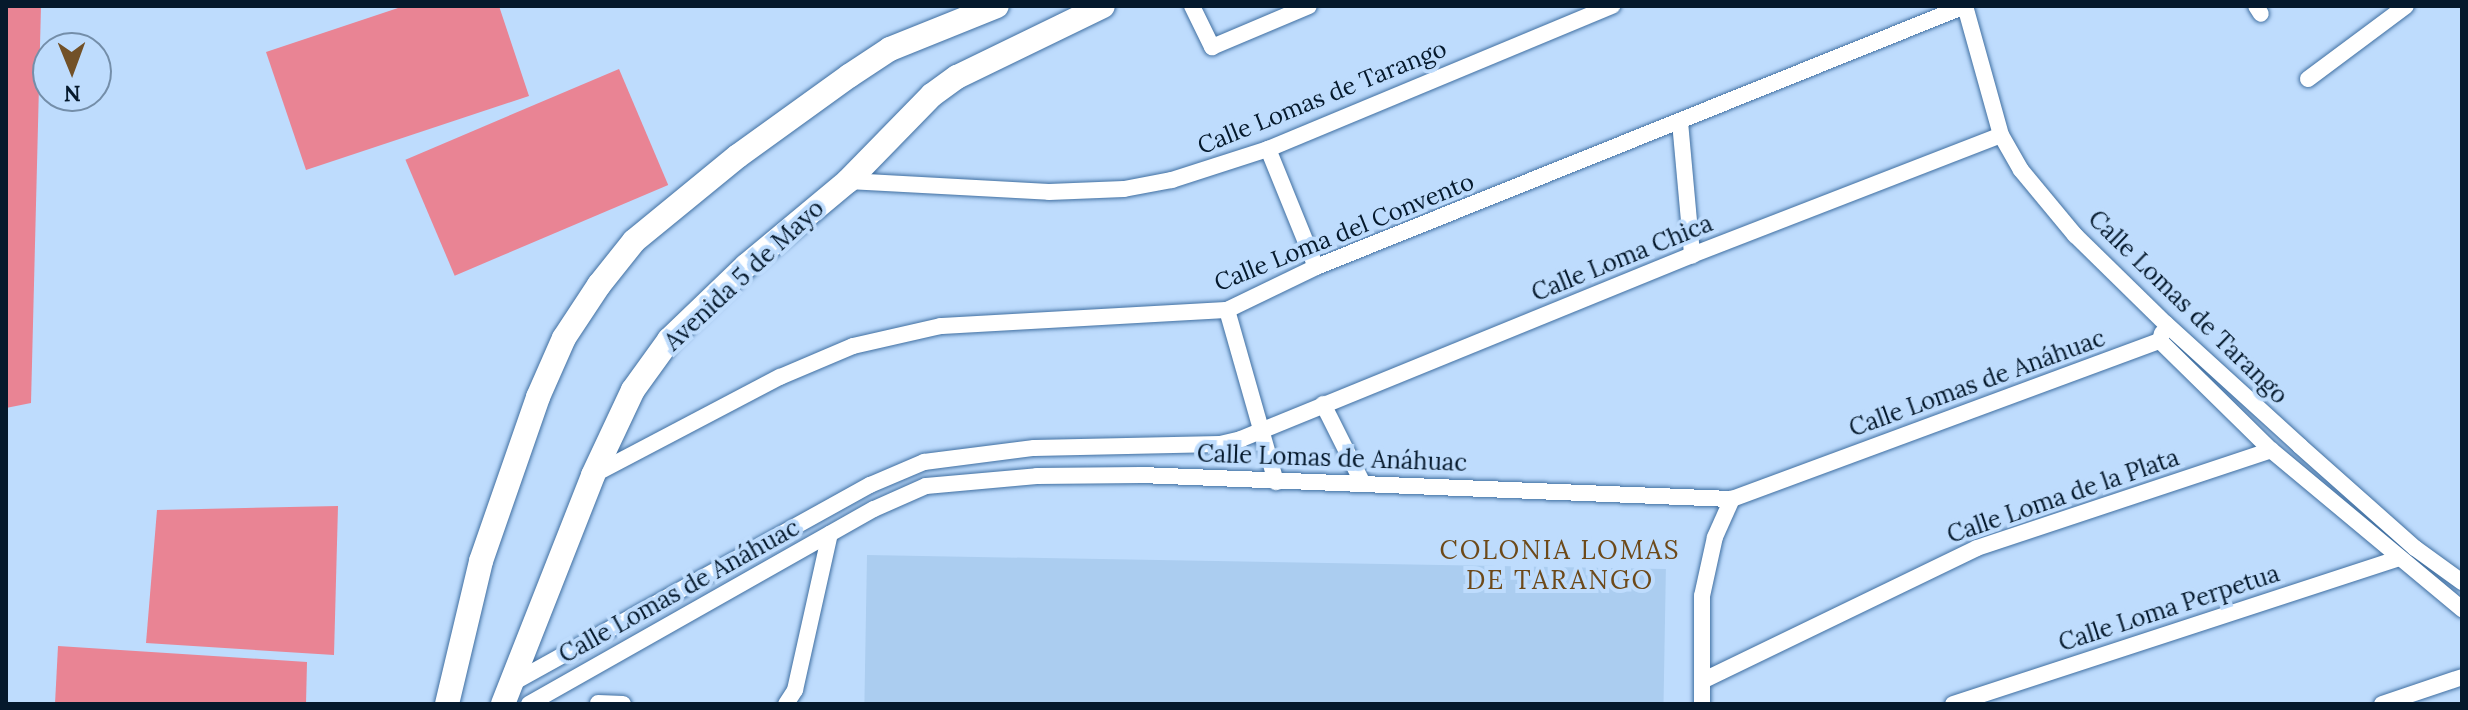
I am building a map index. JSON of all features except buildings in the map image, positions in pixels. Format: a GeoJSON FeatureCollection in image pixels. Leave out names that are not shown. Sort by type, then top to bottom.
{"type":"FeatureCollection","features":[{"type":"Feature","properties":{"kind":"main road","name":"Avenida 5 de Mayo"},"geometry":{"type":"LineString","coordinates":[[503,698],[593,475],[633,390],[669,340],[746,266],[848,181],[911,115],[957,77],[1103,6]]}},
{"type":"Feature","properties":{"kind":"main road"},"geometry":{"type":"LineString","coordinates":[[447,704],[481,561],[538,397],[564,338],[599,285],[634,241],[738,156],[849,76],[890,49],[991,7]]}},
{"type":"Feature","properties":{"kind":"street"},"geometry":{"type":"LineString","coordinates":[[1192,6],[1212,47],[1309,6]]}},
{"type":"Feature","properties":{"kind":"street","name":"Calle Lomas de Tarango"},"geometry":{"type":"LineString","coordinates":[[848,181],[1049,192],[1124,189],[1172,180],[1268,149],[1612,6]]}},
{"type":"Feature","properties":{"kind":"street","name":"Calle Lomas de Tarango"},"geometry":{"type":"LineString","coordinates":[[1965,6],[2001,135],[2021,170],[2075,235],[2165,323],[2415,548],[2462,582]]}},
{"type":"Feature","properties":{"kind":"street","name":"Calle Loma del Convento"},"geometry":{"type":"LineString","coordinates":[[593,475],[780,377],[853,346],[941,326],[1227,310],[1316,267],[1965,6]]}},
{"type":"Feature","properties":{"kind":"street"},"geometry":{"type":"LineString","coordinates":[[2308,79],[2406,6]]}},
{"type":"Feature","properties":{"kind":"street"},"geometry":{"type":"LineString","coordinates":[[1680,122],[1692,255]]}},
{"type":"Feature","properties":{"kind":"street","name":"Calle Loma Chica"},"geometry":{"type":"LineString","coordinates":[[1263,429],[1692,255],[2001,135]]}},
{"type":"Feature","properties":{"kind":"street"},"geometry":{"type":"LineString","coordinates":[[1268,149],[1316,267]]}},
{"type":"Feature","properties":{"kind":"street"},"geometry":{"type":"LineString","coordinates":[[1227,310],[1276,482]]}},
{"type":"Feature","properties":{"kind":"street"},"geometry":{"type":"LineString","coordinates":[[2165,323],[2160,341],[2271,450],[2462,609]]}},
{"type":"Feature","properties":{"kind":"street","name":"Calle Lomas de Anáhuac"},"geometry":{"type":"LineString","coordinates":[[529,704],[874,509],[926,486],[970,480],[1141,475],[1732,499],[2160,341]]}},
{"type":"Feature","properties":{"kind":"street"},"geometry":{"type":"LineString","coordinates":[[1323,404],[1362,482]]}},
{"type":"Feature","properties":{"kind":"street","name":"Calle Lomas de Anáhuac"},"geometry":{"type":"LineString","coordinates":[[503,698],[870,485],[924,462],[1034,448],[1220,444],[1263,429]]}},
{"type":"Feature","properties":{"kind":"street","name":"Calle Loma de la Plata"},"geometry":{"type":"LineString","coordinates":[[1702,681],[1977,548],[2271,450]]}},
{"type":"Feature","properties":{"kind":"street"},"geometry":{"type":"LineString","coordinates":[[1702,704],[1702,596],[1715,537],[1732,499]]}},
{"type":"Feature","properties":{"kind":"street"},"geometry":{"type":"LineString","coordinates":[[786,704],[795,690],[830,534]]}},
{"type":"Feature","properties":{"kind":"street","name":"Calle Loma Perpetua"},"geometry":{"type":"LineString","coordinates":[[1953,704],[2400,558]]}},
{"type":"Feature","properties":{"kind":"street"},"geometry":{"type":"LineString","coordinates":[[2382,704],[2462,677]]}},
{"type":"Feature","properties":{"kind":"street"},"geometry":{"type":"LineString","coordinates":[[598,703],[623,704]]}},
{"type":"Feature","properties":{"kind":"shaded area"},"geometry":{"type":"Polygon","coordinates":[[[6,6],[41,6],[40,32],[32,32],[32,112],[38,112],[31,403],[6,408],[6,6]]]}},
{"type":"Feature","properties":{"kind":"shaded area"},"geometry":{"type":"Polygon","coordinates":[[[404,6],[499,6],[529,96],[306,170],[266,52],[404,6]]]}},
{"type":"Feature","properties":{"kind":"shaded area"},"geometry":{"type":"Polygon","coordinates":[[[619,69],[668,185],[455,276],[405,160],[619,69]]]}},
{"type":"Feature","properties":{"kind":"shaded area"},"geometry":{"type":"Polygon","coordinates":[[[338,506],[334,655],[146,643],[157,510],[338,506]]]}},
{"type":"Feature","properties":{"kind":"shaded area"},"geometry":{"type":"Polygon","coordinates":[[[867,555],[1666,569],[1664,704],[864,704],[867,555]]]}},
{"type":"Feature","properties":{"kind":"shaded area"},"geometry":{"type":"Polygon","coordinates":[[[58,646],[307,662],[306,704],[55,704],[58,646]]]}},
{"type":"Feature","properties":{"kind":"district","name":"COLONIA LOMAS DE TARANGO"},"geometry":{"type":"Point","coordinates":[1560,565]}}]}
